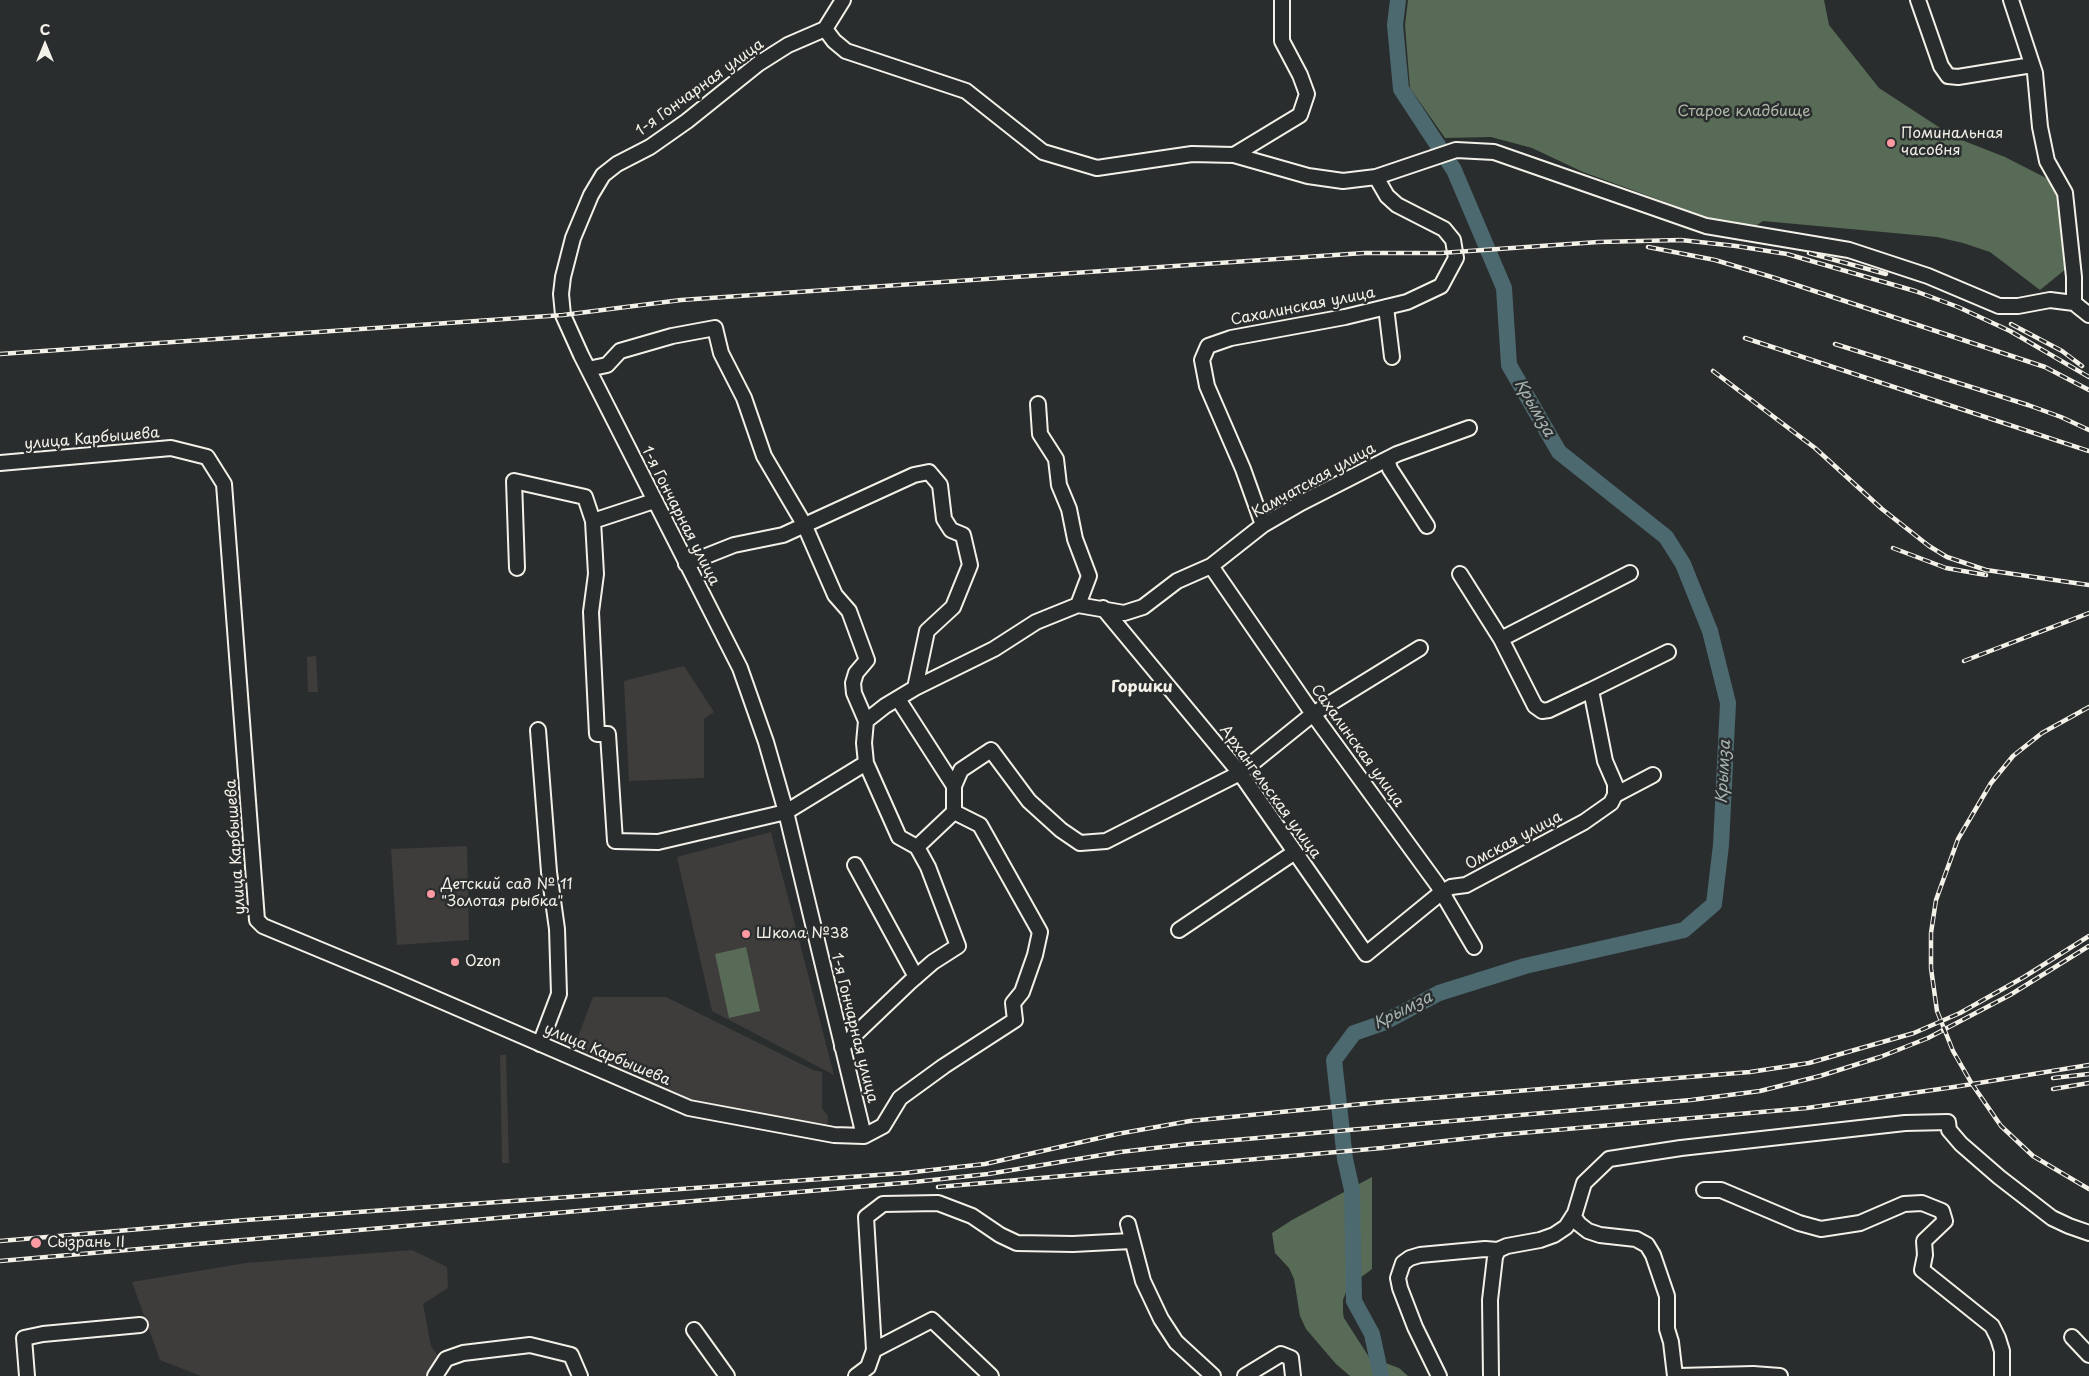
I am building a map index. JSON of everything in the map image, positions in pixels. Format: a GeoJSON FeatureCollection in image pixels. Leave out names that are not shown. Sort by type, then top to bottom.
{"type":"FeatureCollection","features":[{"type":"Feature","properties":{"kind":"street"},"geometry":{"type":"LineString","coordinates":[[843,0],[826,29],[834,42],[846,51],[966,91],[1043,152],[1097,168],[1192,154],[1234,155],[1308,176],[1344,181],[1376,177],[1456,150],[1494,152],[1706,226],[1849,250],[1928,276],[1999,306],[2018,306],[2050,300],[2074,304],[2089,315]]}},
{"type":"Feature","properties":{"kind":"street"},"geometry":{"type":"LineString","coordinates":[[1234,155],[1300,115],[1307,94],[1300,75],[1282,41],[1282,0]]}},
{"type":"Feature","properties":{"kind":"street"},"geometry":{"type":"LineString","coordinates":[[1918,0],[1941,66],[1948,76],[1958,77],[2032,65]]}},
{"type":"Feature","properties":{"kind":"street"},"geometry":{"type":"LineString","coordinates":[[2011,0],[2032,65],[2040,127],[2047,161],[2065,194],[2074,304]]}},
{"type":"Feature","properties":{"kind":"street","name":"1-я Гончарная улица"},"geometry":{"type":"LineString","coordinates":[[826,29],[788,45],[758,64],[687,121],[650,147],[617,164],[603,175],[591,194],[573,238],[563,277],[561,294],[563,315],[588,369],[740,668],[766,742],[786,812],[864,1136]]}},
{"type":"Feature","properties":{"kind":"street","name":"Сахалинская улица"},"geometry":{"type":"LineString","coordinates":[[1263,524],[1243,470],[1207,386],[1202,360],[1208,346],[1231,338],[1345,317],[1407,302],[1441,286],[1456,258],[1453,240],[1444,229],[1397,205],[1387,196],[1376,177]]}},
{"type":"Feature","properties":{"kind":"street"},"geometry":{"type":"LineString","coordinates":[[1386,307],[1392,358]]}},
{"type":"Feature","properties":{"kind":"street"},"geometry":{"type":"LineString","coordinates":[[588,369],[607,365],[620,351],[672,336],[715,328],[721,353],[744,398],[764,456],[804,524],[834,594],[849,610],[867,660],[856,673],[853,683],[854,693],[866,721],[864,743],[866,762],[899,837],[917,847],[928,867],[958,946],[916,977],[842,1047]]}},
{"type":"Feature","properties":{"kind":"street"},"geometry":{"type":"LineString","coordinates":[[1038,404],[1040,434],[1056,459],[1059,485],[1069,509],[1075,539],[1089,576],[1078,606]]}},
{"type":"Feature","properties":{"kind":"street","name":"Камчатская улица"},"geometry":{"type":"LineString","coordinates":[[866,721],[915,688],[994,649],[1036,622],[1078,606],[1103,608],[1124,613],[1143,607],[1177,581],[1211,566],[1263,524],[1301,503],[1387,459],[1469,428]]}},
{"type":"Feature","properties":{"kind":"street","name":"улица Карбышева"},"geometry":{"type":"LineString","coordinates":[[0,463],[172,448],[207,457],[224,484],[257,920],[263,926],[689,1108],[834,1135],[864,1136]]}},
{"type":"Feature","properties":{"kind":"street"},"geometry":{"type":"LineString","coordinates":[[1387,459],[1390,469],[1426,526]]}},
{"type":"Feature","properties":{"kind":"street"},"geometry":{"type":"LineString","coordinates":[[686,564],[734,545],[783,535],[914,475],[930,472],[940,485],[944,519],[951,530],[963,535],[970,565],[953,607],[927,631],[915,688]]}},
{"type":"Feature","properties":{"kind":"street"},"geometry":{"type":"LineString","coordinates":[[517,568],[514,481],[585,497],[593,521],[596,574],[591,612],[597,734],[608,734],[615,841],[658,842],[786,812],[866,762]]}},
{"type":"Feature","properties":{"kind":"street"},"geometry":{"type":"LineString","coordinates":[[593,521],[654,501]]}},
{"type":"Feature","properties":{"kind":"street","name":"Сахалинская улица"},"geometry":{"type":"LineString","coordinates":[[1211,566],[1313,714],[1442,892],[1474,947]]}},
{"type":"Feature","properties":{"kind":"street"},"geometry":{"type":"LineString","coordinates":[[1501,639],[1630,573]]}},
{"type":"Feature","properties":{"kind":"street"},"geometry":{"type":"LineString","coordinates":[[1460,574],[1501,639],[1535,706],[1542,711],[1549,710],[1668,652]]}},
{"type":"Feature","properties":{"kind":"street","name":"Архангельская улица"},"geometry":{"type":"LineString","coordinates":[[1103,608],[1240,773],[1366,954]]}},
{"type":"Feature","properties":{"kind":"street"},"geometry":{"type":"LineString","coordinates":[[917,847],[954,812],[954,786],[962,770],[991,750],[1029,800],[1061,830],[1080,843],[1106,841],[1240,773],[1313,714],[1420,648]]}},
{"type":"Feature","properties":{"kind":"street"},"geometry":{"type":"LineString","coordinates":[[1591,690],[1606,761],[1615,784],[1615,795]]}},
{"type":"Feature","properties":{"kind":"street"},"geometry":{"type":"LineString","coordinates":[[898,699],[954,786]]}},
{"type":"Feature","properties":{"kind":"street"},"geometry":{"type":"LineString","coordinates":[[538,730],[549,872],[557,930],[559,994],[540,1044]]}},
{"type":"Feature","properties":{"kind":"street","name":"Омская улица"},"geometry":{"type":"LineString","coordinates":[[1366,954],[1442,892],[1451,887],[1466,885],[1584,822],[1611,803],[1615,795],[1653,774]]}},
{"type":"Feature","properties":{"kind":"street"},"geometry":{"type":"LineString","coordinates":[[864,1136],[883,1126],[900,1098],[944,1066],[1015,1020],[1013,1003],[1022,992],[1035,955],[1040,932],[980,825],[954,812]]}},
{"type":"Feature","properties":{"kind":"street"},"geometry":{"type":"LineString","coordinates":[[1179,930],[1295,852]]}},
{"type":"Feature","properties":{"kind":"street"},"geometry":{"type":"LineString","coordinates":[[855,865],[916,977]]}},
{"type":"Feature","properties":{"kind":"street"},"geometry":{"type":"LineString","coordinates":[[1439,1376],[1414,1326],[1400,1288],[1398,1278],[1399,1270],[1403,1263],[1410,1258],[1420,1255],[1485,1248],[1498,1250],[1507,1246],[1540,1240],[1554,1235],[1566,1227],[1573,1216],[1584,1183],[1609,1159],[1681,1148],[1905,1123],[1948,1122],[1949,1130],[1961,1144],[1999,1177],[2052,1218],[2089,1233]]}},
{"type":"Feature","properties":{"kind":"street"},"geometry":{"type":"LineString","coordinates":[[1704,1190],[1721,1190],[1798,1223],[1821,1229],[1860,1223],[1904,1204],[1922,1203],[1942,1211],[1945,1221],[1924,1240],[1925,1255],[1922,1270],[1992,1326],[2002,1351],[2002,1376]]}},
{"type":"Feature","properties":{"kind":"street"},"geometry":{"type":"LineString","coordinates":[[856,1376],[872,1371],[874,1350],[866,1216],[883,1204],[938,1203],[972,1216],[1000,1235],[1017,1243],[1107,1243],[1131,1241]]}},
{"type":"Feature","properties":{"kind":"street"},"geometry":{"type":"LineString","coordinates":[[1573,1216],[1588,1231],[1600,1235],[1636,1239],[1647,1245],[1653,1255],[1667,1296],[1667,1329],[1671,1342],[1675,1376]]}},
{"type":"Feature","properties":{"kind":"street"},"geometry":{"type":"LineString","coordinates":[[1128,1224],[1143,1281],[1162,1319],[1176,1342],[1213,1376]]}},
{"type":"Feature","properties":{"kind":"street"},"geometry":{"type":"LineString","coordinates":[[1491,1376],[1490,1300],[1495,1257],[1498,1250]]}},
{"type":"Feature","properties":{"kind":"street"},"geometry":{"type":"LineString","coordinates":[[874,1350],[932,1320],[991,1376]]}},
{"type":"Feature","properties":{"kind":"street"},"geometry":{"type":"LineString","coordinates":[[27,1376],[24,1338],[43,1334],[140,1325]]}},
{"type":"Feature","properties":{"kind":"street"},"geometry":{"type":"LineString","coordinates":[[694,1330],[727,1376]]}},
{"type":"Feature","properties":{"kind":"street"},"geometry":{"type":"LineString","coordinates":[[2072,1337],[2089,1354]]}},
{"type":"Feature","properties":{"kind":"street"},"geometry":{"type":"LineString","coordinates":[[435,1376],[446,1359],[463,1353],[530,1345],[571,1355],[580,1376]]}},
{"type":"Feature","properties":{"kind":"street"},"geometry":{"type":"LineString","coordinates":[[1245,1376],[1281,1354],[1291,1358],[1293,1376]]}},
{"type":"Feature","properties":{"kind":"street"},"geometry":{"type":"LineString","coordinates":[[1679,1376],[1753,1374],[1780,1376]]}},
{"type":"Feature","properties":{"kind":"shaded area"},"geometry":{"type":"Polygon","coordinates":[[[316,656],[318,692],[308,692],[307,657],[316,656]]]}},
{"type":"Feature","properties":{"kind":"shaded area"},"geometry":{"type":"Polygon","coordinates":[[[684,666],[714,712],[704,719],[704,778],[629,781],[624,681],[684,666]]]}},
{"type":"Feature","properties":{"kind":"shaded area","name":"Школа №38"},"geometry":{"type":"Polygon","coordinates":[[[771,832],[834,1075],[712,1011],[677,857],[771,832]]]}},
{"type":"Feature","properties":{"kind":"shaded area","name":"Детский сад № 11 \"Золотая рыбка\""},"geometry":{"type":"Polygon","coordinates":[[[467,846],[469,940],[397,945],[391,849],[467,846]]]}},
{"type":"Feature","properties":{"kind":"shaded area"},"geometry":{"type":"Polygon","coordinates":[[[593,997],[666,997],[813,1070],[822,1072],[822,1108],[828,1116],[827,1129],[715,1110],[573,1050],[593,997]]]}},
{"type":"Feature","properties":{"kind":"shaded area"},"geometry":{"type":"Polygon","coordinates":[[[500,1055],[506,1055],[509,1163],[502,1163],[500,1055]]]}},
{"type":"Feature","properties":{"kind":"shaded area"},"geometry":{"type":"Polygon","coordinates":[[[412,1250],[447,1267],[448,1288],[423,1304],[431,1346],[441,1360],[429,1376],[201,1376],[160,1360],[132,1282],[246,1263],[412,1250]]]}},
{"type":"Feature","properties":{"kind":"green space","name":"Старое кладбище"},"geometry":{"type":"Polygon","coordinates":[[[1408,0],[1824,0],[1829,25],[1879,88],[1954,137],[2005,157],[2048,179],[2059,198],[2067,268],[2040,290],[1990,252],[1963,243],[1937,237],[1763,221],[1754,227],[1717,221],[1583,172],[1532,148],[1491,137],[1445,138],[1410,88],[1405,25],[1408,0]]]}},
{"type":"Feature","properties":{"kind":"green space"},"geometry":{"type":"Polygon","coordinates":[[[746,947],[760,1011],[729,1018],[715,954],[746,947]]]}},
{"type":"Feature","properties":{"kind":"green space"},"geometry":{"type":"Polygon","coordinates":[[[1372,1177],[1372,1269],[1348,1287],[1343,1300],[1343,1313],[1344,1318],[1369,1357],[1399,1368],[1408,1376],[1350,1376],[1336,1364],[1306,1329],[1300,1316],[1294,1279],[1289,1268],[1275,1253],[1272,1233],[1292,1220],[1372,1177]]]}},
{"type":"Feature","properties":{"kind":"waterway","name":"Крымза"},"geometry":{"type":"LineString","coordinates":[[1381,1376],[1372,1334],[1354,1301],[1352,1190],[1345,1159],[1334,1060],[1354,1033],[1383,1023],[1439,993],[1525,966],[1684,930],[1714,904],[1721,845],[1728,703],[1710,631],[1683,564],[1666,537],[1559,452],[1509,365],[1504,288],[1454,170],[1401,89],[1395,25],[1398,0]]}},
{"type":"Feature","properties":{"kind":"railway"},"geometry":{"type":"LineString","coordinates":[[0,354],[563,315],[681,300],[1364,253],[1441,253],[1598,242],[1681,240],[1787,254],[1915,291],[1958,307],[2010,331],[2089,377]]}},
{"type":"Feature","properties":{"kind":"railway"},"geometry":{"type":"LineString","coordinates":[[1648,247],[1715,260],[1775,278],[2045,367],[2089,390]]}},
{"type":"Feature","properties":{"kind":"railway"},"geometry":{"type":"LineString","coordinates":[[1809,253],[1886,274]]}},
{"type":"Feature","properties":{"kind":"railway"},"geometry":{"type":"LineString","coordinates":[[2011,324],[2062,351],[2082,366]]}},
{"type":"Feature","properties":{"kind":"railway"},"geometry":{"type":"LineString","coordinates":[[1745,338],[2089,451]]}},
{"type":"Feature","properties":{"kind":"railway"},"geometry":{"type":"LineString","coordinates":[[1835,344],[2028,405],[2089,430]]}},
{"type":"Feature","properties":{"kind":"railway"},"geometry":{"type":"LineString","coordinates":[[1713,371],[1815,448],[1882,509],[1929,546],[1947,557],[1986,570],[2089,585]]}},
{"type":"Feature","properties":{"kind":"railway"},"geometry":{"type":"LineString","coordinates":[[1893,548],[1946,568],[1986,575]]}},
{"type":"Feature","properties":{"kind":"railway"},"geometry":{"type":"LineString","coordinates":[[1964,661],[2089,613]]}},
{"type":"Feature","properties":{"kind":"railway"},"geometry":{"type":"LineString","coordinates":[[2089,707],[2042,733],[2013,756],[1991,783],[1958,839],[1936,900],[1931,933],[1931,968],[1937,1011],[1953,1051],[1972,1084],[2001,1126],[2033,1156],[2089,1189]]}},
{"type":"Feature","properties":{"kind":"railway"},"geometry":{"type":"LineString","coordinates":[[0,1241],[246,1220],[905,1173],[985,1164],[1117,1134],[1190,1121],[1382,1102],[1750,1072],[1809,1063],[1914,1033],[1960,1013],[2024,977],[2089,936]]}},
{"type":"Feature","properties":{"kind":"railway"},"geometry":{"type":"LineString","coordinates":[[0,1261],[914,1182],[988,1174],[1120,1152],[1189,1144],[1691,1100],[1760,1091],[1820,1076],[1880,1057],[1928,1038],[2010,995],[2089,946]]}},
{"type":"Feature","properties":{"kind":"railway"},"geometry":{"type":"LineString","coordinates":[[938,1187],[1807,1108],[2089,1065]]}},
{"type":"Feature","properties":{"kind":"railway"},"geometry":{"type":"LineString","coordinates":[[2053,1078],[2089,1074]]}},
{"type":"Feature","properties":{"kind":"railway"},"geometry":{"type":"LineString","coordinates":[[2053,1089],[2089,1083]]}},
{"type":"Feature","properties":{"kind":"place","name":"Поминальная часовня"},"geometry":{"type":"Point","coordinates":[1891,143]}},
{"type":"Feature","properties":{"kind":"place","name":"Детский сад № 11 \"Золотая рыбка\""},"geometry":{"type":"Point","coordinates":[431,894]}},
{"type":"Feature","properties":{"kind":"place","name":"Школа №38"},"geometry":{"type":"Point","coordinates":[746,934]}},
{"type":"Feature","properties":{"kind":"place","name":"Ozon"},"geometry":{"type":"Point","coordinates":[455,962]}},
{"type":"Feature","properties":{"kind":"place","name":"Сызрань II"},"geometry":{"type":"Point","coordinates":[36,1243]}},
{"type":"Feature","properties":{"kind":"district","name":"Горшки"},"geometry":{"type":"Point","coordinates":[1142,688]}}]}
